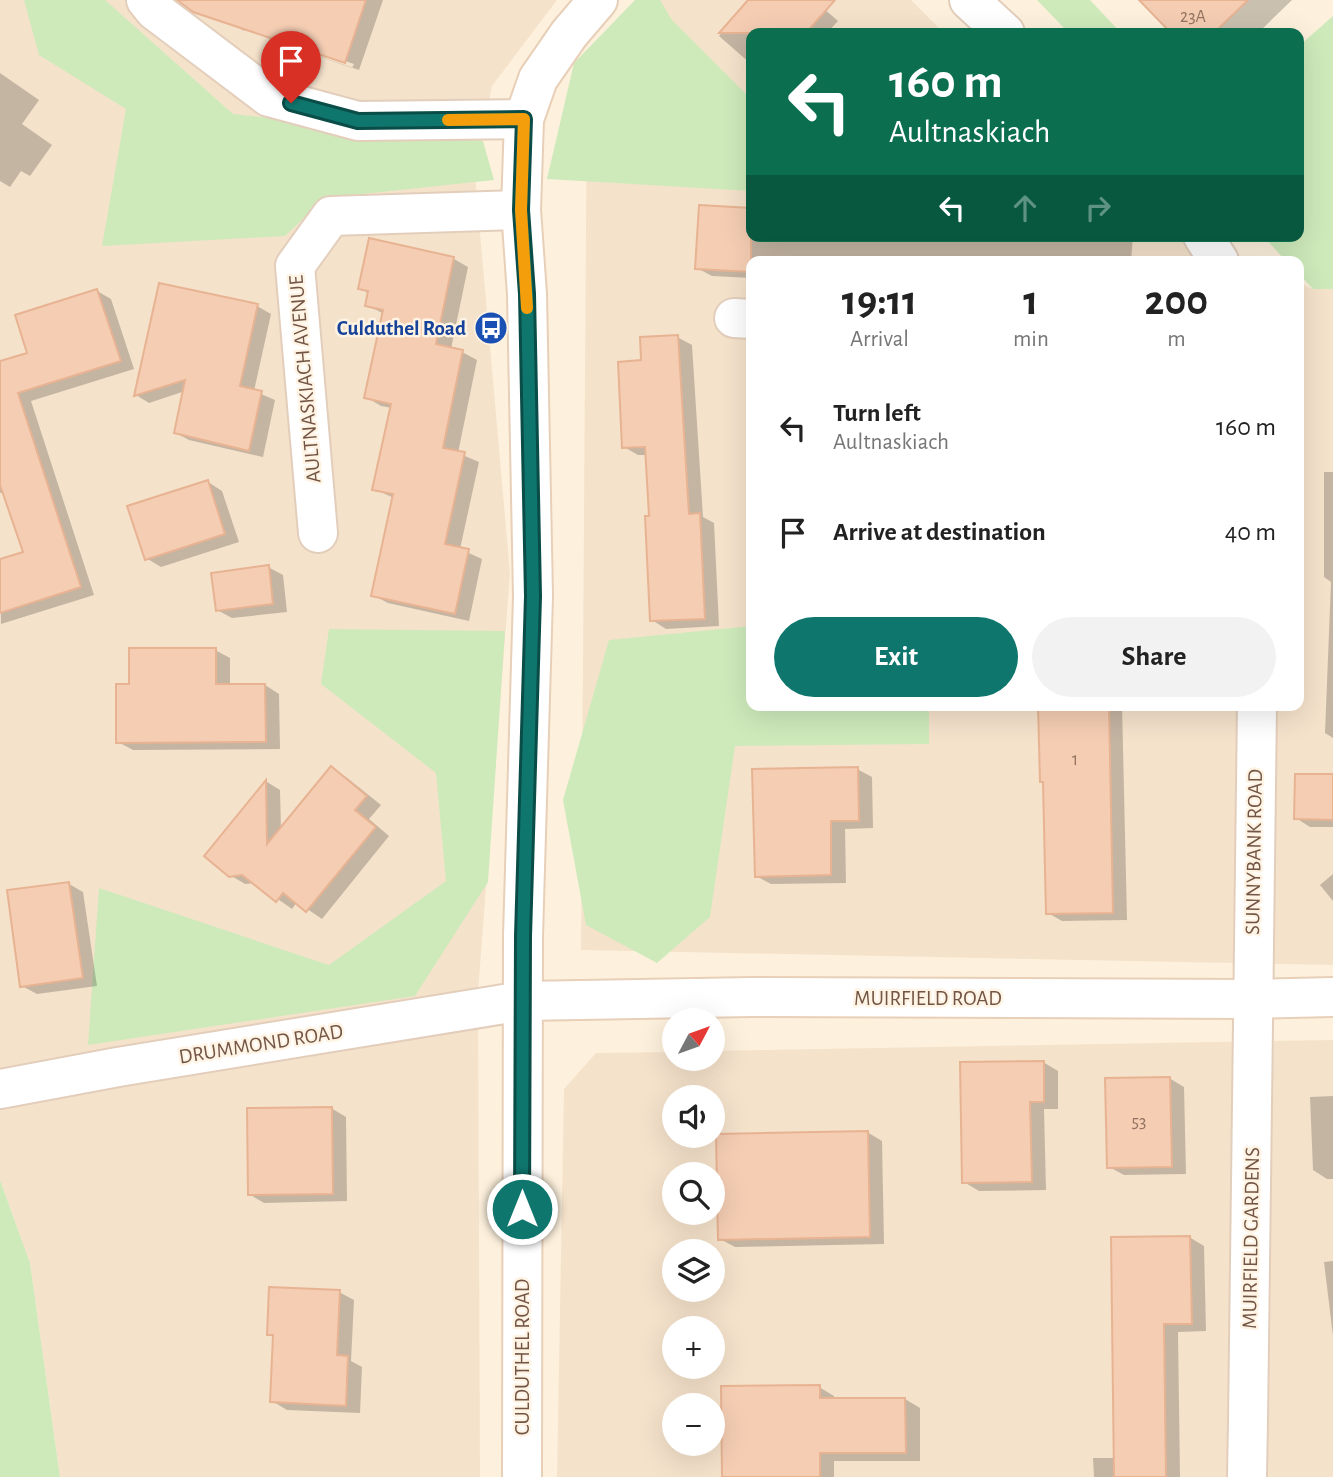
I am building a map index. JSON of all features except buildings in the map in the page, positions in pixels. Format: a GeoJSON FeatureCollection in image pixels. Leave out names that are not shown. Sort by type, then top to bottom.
{"type":"FeatureCollection","features":[{"type":"Feature","properties":{"kind":"street"},"geometry":{"type":"LineString","coordinates":[[146,0],[154,10],[269,97],[358,121],[524,119]]}},
{"type":"Feature","properties":{"kind":"street","name":"CULDUTHEL ROAD"},"geometry":{"type":"LineString","coordinates":[[522,1477],[523,1001],[533,596],[527,294],[521,210],[524,119],[538,79],[569,34],[598,0]]}},
{"type":"Feature","properties":{"kind":"street"},"geometry":{"type":"LineString","coordinates":[[969,0],[1000,28]]}},
{"type":"Feature","properties":{"kind":"street","name":"AULTNASKIACH AVENUE"},"geometry":{"type":"LineString","coordinates":[[318,533],[295,267],[331,216],[521,210]]}},
{"type":"Feature","properties":{"kind":"street","name":"SUNNYBANK ROAD"},"geometry":{"type":"LineString","coordinates":[[1251,999],[1257,711]]}},
{"type":"Feature","properties":{"kind":"street","name":"MUIRFIELD ROAD"},"geometry":{"type":"LineString","coordinates":[[523,1001],[752,997],[1333,997]]}},
{"type":"Feature","properties":{"kind":"street","name":"MUIRFIELD GARDENS"},"geometry":{"type":"LineString","coordinates":[[1247,1477],[1253,1181],[1251,999]]}},
{"type":"Feature","properties":{"kind":"street","name":"DRUMMOND ROAD"},"geometry":{"type":"LineString","coordinates":[[0,1089],[118,1067],[523,1001]]}},
{"type":"Feature","properties":{"kind":"shaded area"},"geometry":{"type":"Polygon","coordinates":[[[0,0],[557,0],[492,86],[475,176],[510,573],[478,992],[480,1477],[60,1477],[30,1263],[0,1180],[0,0]]]}},
{"type":"Feature","properties":{"kind":"shaded area"},"geometry":{"type":"Polygon","coordinates":[[[653,0],[911,0],[939,28],[746,28],[746,242],[1191,242],[1227,256],[746,256],[746,711],[1304,711],[1304,285],[1313,289],[1333,289],[1333,965],[581,950],[587,82],[653,0]]]}},
{"type":"Feature","properties":{"kind":"shaded area"},"geometry":{"type":"Polygon","coordinates":[[[1333,1040],[1333,1477],[557,1477],[564,1089],[596,1053],[662,1052],[662,1071],[725,1071],[725,1051],[1333,1040]]]}},
{"type":"Feature","properties":{"kind":"green space"},"geometry":{"type":"Polygon","coordinates":[[[24,0],[105,0],[233,114],[483,141],[494,180],[325,198],[285,236],[102,246],[126,109],[39,55],[24,0]]]}},
{"type":"Feature","properties":{"kind":"green space"},"geometry":{"type":"Polygon","coordinates":[[[635,0],[660,0],[672,20],[746,94],[746,191],[547,179],[574,63],[635,0]]]}},
{"type":"Feature","properties":{"kind":"green space"},"geometry":{"type":"Polygon","coordinates":[[[1037,0],[1090,0],[1116,28],[1064,28],[1037,0]]]}},
{"type":"Feature","properties":{"kind":"green space"},"geometry":{"type":"Polygon","coordinates":[[[1333,16],[1333,289],[1313,289],[1304,279],[1304,256],[1281,256],[1269,242],[1304,242],[1304,42],[1333,16]]]}},
{"type":"Feature","properties":{"kind":"green space"},"geometry":{"type":"Polygon","coordinates":[[[746,626],[746,711],[929,711],[929,744],[735,746],[710,917],[657,963],[586,925],[563,800],[609,640],[746,626]]]}},
{"type":"Feature","properties":{"kind":"green space"},"geometry":{"type":"Polygon","coordinates":[[[329,629],[505,631],[488,882],[415,996],[88,1045],[99,888],[329,965],[446,881],[436,773],[321,684],[329,629]]]}},
{"type":"Feature","properties":{"kind":"green space"},"geometry":{"type":"Polygon","coordinates":[[[0,1180],[30,1263],[60,1477],[0,1477],[0,1180]]]}},
{"type":"Feature","properties":{"kind":"slow traffic"},"geometry":{"type":"LineString","coordinates":[[448,120],[524,119],[521,210],[527,308]]}},
{"type":"Feature","properties":{"kind":"place","name":"Culduthel Road"},"geometry":{"type":"Point","coordinates":[491,328]}},
{"type":"Feature","properties":{"kind":"route"},"geometry":{"type":"LineString","coordinates":[[291,103],[358,121],[524,119],[521,210],[527,294],[533,596],[523,936],[522,1209]]}}]}
